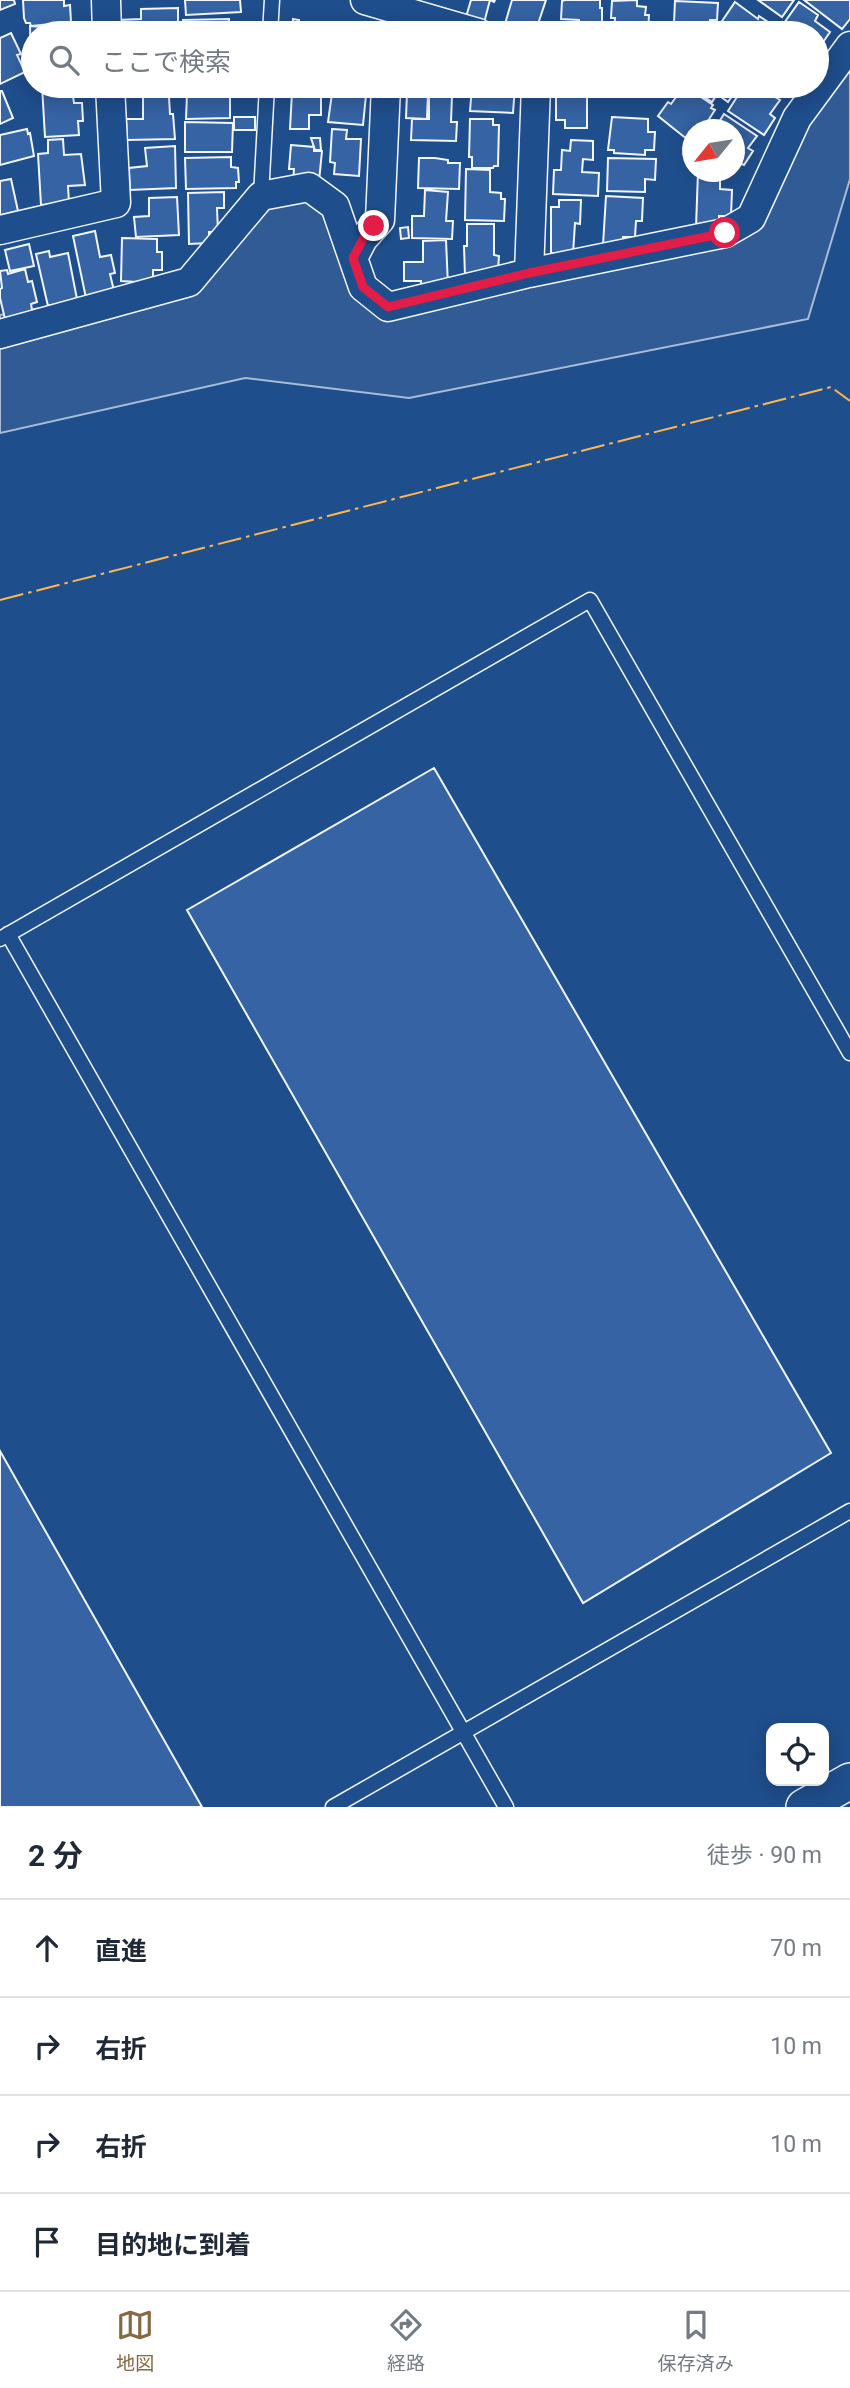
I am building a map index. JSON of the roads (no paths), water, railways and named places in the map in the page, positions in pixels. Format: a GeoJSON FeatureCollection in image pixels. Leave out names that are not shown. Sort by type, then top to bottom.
{"type":"FeatureCollection","features":[{"type":"Feature","properties":{"kind":"street"},"geometry":{"type":"LineString","coordinates":[[106,0],[107,21]]}},
{"type":"Feature","properties":{"kind":"street"},"geometry":{"type":"LineString","coordinates":[[381,13],[420,21]]}},
{"type":"Feature","properties":{"kind":"street"},"geometry":{"type":"LineString","coordinates":[[829,75],[850,46]]}},
{"type":"Feature","properties":{"kind":"street"},"geometry":{"type":"LineString","coordinates":[[0,230],[116,203],[111,98]]}},
{"type":"Feature","properties":{"kind":"street"},"geometry":{"type":"LineString","coordinates":[[353,258],[363,239],[380,220],[385,98]]}},
{"type":"Feature","properties":{"kind":"street"},"geometry":{"type":"LineString","coordinates":[[529,273],[536,98]]}},
{"type":"Feature","properties":{"kind":"street"},"geometry":{"type":"LineString","coordinates":[[0,334],[189,282],[261,196],[309,187],[335,206],[363,287],[388,307],[529,273],[725,233],[751,218],[797,118],[812,98]]}},
{"type":"Feature","properties":{"kind":"street"},"geometry":{"type":"LineString","coordinates":[[804,1807],[850,1781]]}},
{"type":"Feature","properties":{"kind":"lane"},"geometry":{"type":"LineString","coordinates":[[271,21],[272,0]]}},
{"type":"Feature","properties":{"kind":"lane"},"geometry":{"type":"LineString","coordinates":[[261,196],[266,98]]}},
{"type":"Feature","properties":{"kind":"lane"},"geometry":{"type":"LineString","coordinates":[[506,1807],[4,937],[590,600],[850,1054]]}},
{"type":"Feature","properties":{"kind":"lane"},"geometry":{"type":"LineString","coordinates":[[333,1807],[850,1511]]}}]}
